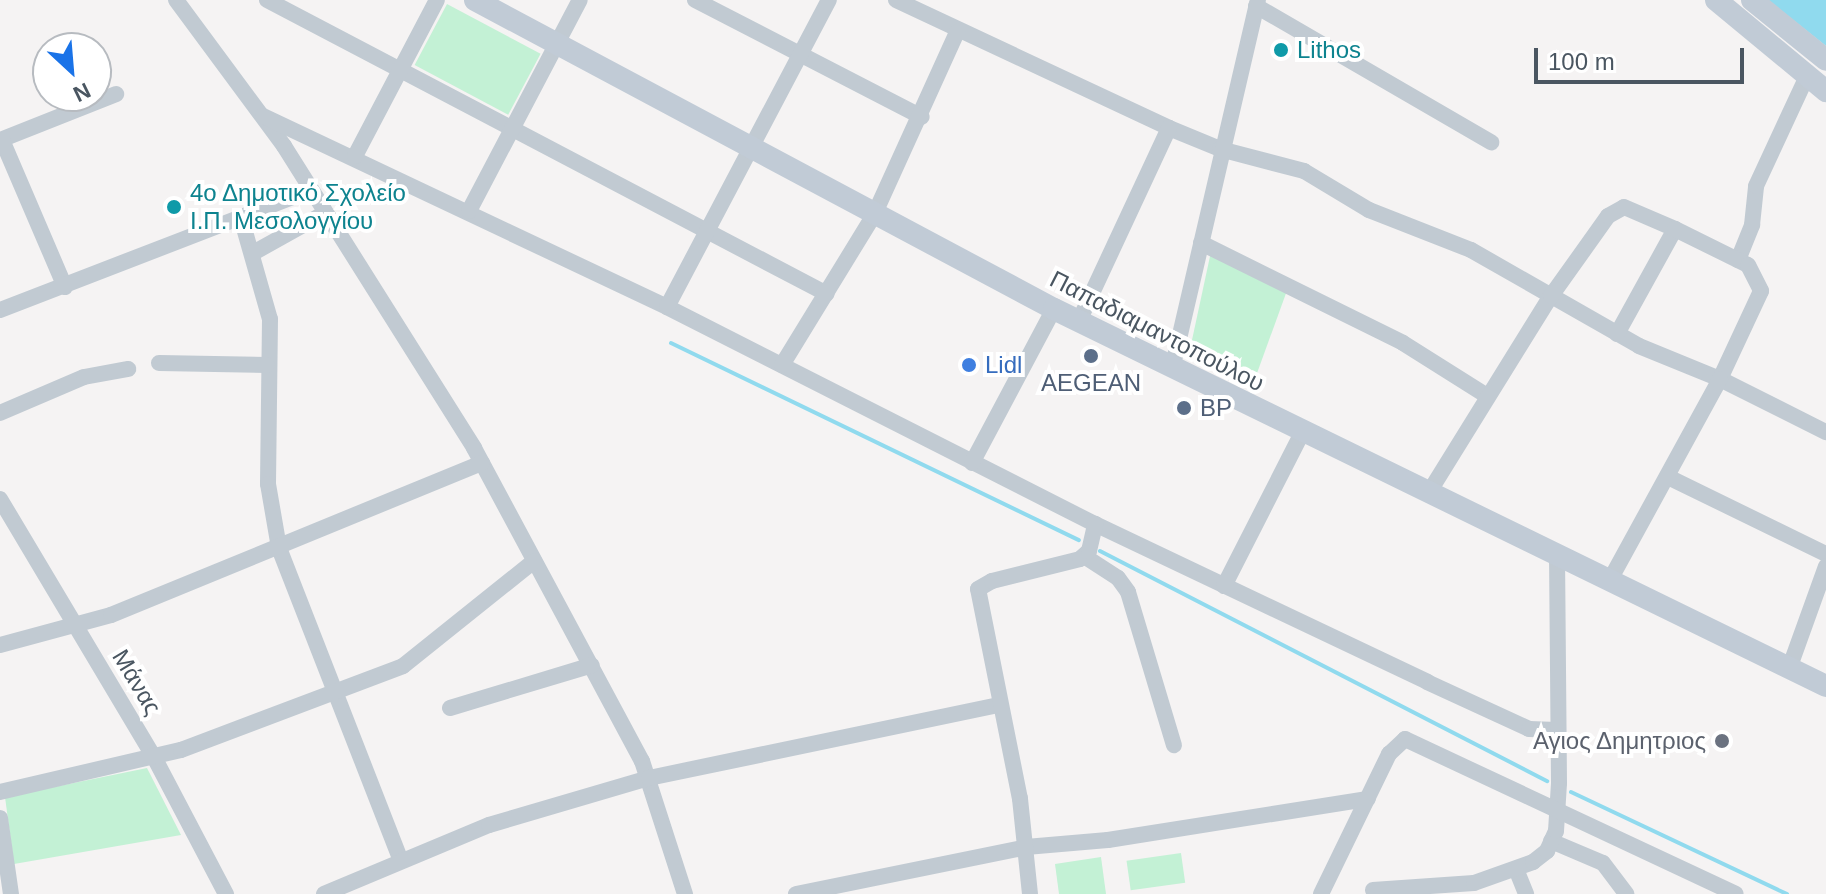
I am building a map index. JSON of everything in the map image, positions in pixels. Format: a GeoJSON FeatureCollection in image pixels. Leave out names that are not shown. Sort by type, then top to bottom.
{"type":"FeatureCollection","features":[{"type":"Feature","properties":{"kind":"main road","name":"Παπαδιαμαντοπούλου"},"geometry":{"type":"LineString","coordinates":[[475,0],[1172,369],[1826,686]]}},
{"type":"Feature","properties":{"kind":"main road"},"geometry":{"type":"LineString","coordinates":[[1716,0],[1826,91]]}},
{"type":"Feature","properties":{"kind":"main road"},"geometry":{"type":"LineString","coordinates":[[1752,0],[1826,60]]}},
{"type":"Feature","properties":{"kind":"street"},"geometry":{"type":"LineString","coordinates":[[267,0],[510,132],[827,294]]}},
{"type":"Feature","properties":{"kind":"street"},"geometry":{"type":"LineString","coordinates":[[355,156],[398,69],[437,0]]}},
{"type":"Feature","properties":{"kind":"street"},"geometry":{"type":"LineString","coordinates":[[469,211],[580,0]]}},
{"type":"Feature","properties":{"kind":"street"},"geometry":{"type":"LineString","coordinates":[[695,0],[922,117]]}},
{"type":"Feature","properties":{"kind":"street"},"geometry":{"type":"LineString","coordinates":[[667,307],[829,0]]}},
{"type":"Feature","properties":{"kind":"street"},"geometry":{"type":"LineString","coordinates":[[896,0],[957,32],[1169,128],[1220,149],[1304,171],[1369,210],[1435,233],[1617,334],[1720,379],[1826,432]]}},
{"type":"Feature","properties":{"kind":"street"},"geometry":{"type":"LineString","coordinates":[[177,1],[263,116],[482,463],[592,665],[649,778],[685,894]]}},
{"type":"Feature","properties":{"kind":"street"},"geometry":{"type":"LineString","coordinates":[[1172,369],[1220,149],[1257,3],[1491,142]]}},
{"type":"Feature","properties":{"kind":"street"},"geometry":{"type":"LineString","coordinates":[[782,365],[875,213],[922,117],[957,32]]}},
{"type":"Feature","properties":{"kind":"street"},"geometry":{"type":"LineString","coordinates":[[1738,260],[1752,225],[1756,186],[1807,76]]}},
{"type":"Feature","properties":{"kind":"street"},"geometry":{"type":"LineString","coordinates":[[65,287],[1,140],[116,94]]}},
{"type":"Feature","properties":{"kind":"street"},"geometry":{"type":"LineString","coordinates":[[263,116],[355,156],[667,307],[1095,524],[1508,721],[1529,729],[1557,730]]}},
{"type":"Feature","properties":{"kind":"street"},"geometry":{"type":"LineString","coordinates":[[1079,321],[1169,128]]}},
{"type":"Feature","properties":{"kind":"street"},"geometry":{"type":"LineString","coordinates":[[0,310],[242,221],[311,190]]}},
{"type":"Feature","properties":{"kind":"street"},"geometry":{"type":"LineString","coordinates":[[1428,494],[1551,296],[1615,209],[1627,207],[1675,229],[1752,270],[1761,291],[1720,379],[1609,582]]}},
{"type":"Feature","properties":{"kind":"street"},"geometry":{"type":"LineString","coordinates":[[253,253],[325,213]]}},
{"type":"Feature","properties":{"kind":"street"},"geometry":{"type":"LineString","coordinates":[[242,221],[269,310],[268,484],[279,548],[401,861]]}},
{"type":"Feature","properties":{"kind":"street"},"geometry":{"type":"LineString","coordinates":[[1617,334],[1675,229]]}},
{"type":"Feature","properties":{"kind":"street"},"geometry":{"type":"LineString","coordinates":[[1201,243],[1403,343],[1487,396]]}},
{"type":"Feature","properties":{"kind":"street"},"geometry":{"type":"LineString","coordinates":[[972,463],[1054,309]]}},
{"type":"Feature","properties":{"kind":"street"},"geometry":{"type":"LineString","coordinates":[[159,363],[267,365]]}},
{"type":"Feature","properties":{"kind":"street"},"geometry":{"type":"LineString","coordinates":[[0,413],[84,377],[128,369]]}},
{"type":"Feature","properties":{"kind":"street"},"geometry":{"type":"LineString","coordinates":[[1224,586],[1302,433]]}},
{"type":"Feature","properties":{"kind":"street"},"geometry":{"type":"LineString","coordinates":[[0,645],[76,627],[279,548],[482,463]]}},
{"type":"Feature","properties":{"kind":"street"},"geometry":{"type":"LineString","coordinates":[[1668,477],[1826,554]]}},
{"type":"Feature","properties":{"kind":"street","name":"Μάνας"},"geometry":{"type":"LineString","coordinates":[[0,499],[154,757],[226,894]]}},
{"type":"Feature","properties":{"kind":"street"},"geometry":{"type":"LineString","coordinates":[[1084,556],[1095,524]]}},
{"type":"Feature","properties":{"kind":"street"},"geometry":{"type":"LineString","coordinates":[[1030,894],[1026,847],[978,589],[987,582],[1084,556],[1118,578],[1128,592],[1174,745]]}},
{"type":"Feature","properties":{"kind":"street"},"geometry":{"type":"LineString","coordinates":[[1373,890],[1465,885],[1516,869],[1543,856],[1551,841],[1555,810],[1557,556]]}},
{"type":"Feature","properties":{"kind":"street"},"geometry":{"type":"LineString","coordinates":[[0,792],[154,757],[416,659],[484,597],[534,561]]}},
{"type":"Feature","properties":{"kind":"street"},"geometry":{"type":"LineString","coordinates":[[1789,669],[1826,566]]}},
{"type":"Feature","properties":{"kind":"street"},"geometry":{"type":"LineString","coordinates":[[450,708],[592,665]]}},
{"type":"Feature","properties":{"kind":"street"},"geometry":{"type":"LineString","coordinates":[[324,894],[489,825],[649,778],[998,705]]}},
{"type":"Feature","properties":{"kind":"street"},"geometry":{"type":"LineString","coordinates":[[1321,894],[1392,749],[1405,739],[1736,894]]}},
{"type":"Feature","properties":{"kind":"street"},"geometry":{"type":"LineString","coordinates":[[796,894],[853,887],[1026,847],[1108,840],[1368,799]]}},
{"type":"Feature","properties":{"kind":"street"},"geometry":{"type":"LineString","coordinates":[[0,818],[11,894]]}},
{"type":"Feature","properties":{"kind":"street"},"geometry":{"type":"LineString","coordinates":[[1551,841],[1603,863],[1626,894]]}},
{"type":"Feature","properties":{"kind":"street"},"geometry":{"type":"LineString","coordinates":[[1516,869],[1526,894]]}},
{"type":"Feature","properties":{"kind":"green space"},"geometry":{"type":"Polygon","coordinates":[[[447,4],[541,54],[508,115],[415,65],[447,4]]]}},
{"type":"Feature","properties":{"kind":"green space"},"geometry":{"type":"Polygon","coordinates":[[[1212,247],[1289,285],[1252,387],[1189,354],[1212,247]]]}},
{"type":"Feature","properties":{"kind":"green space"},"geometry":{"type":"Polygon","coordinates":[[[147,768],[181,835],[14,864],[5,797],[147,768]]]}},
{"type":"Feature","properties":{"kind":"green space"},"geometry":{"type":"Polygon","coordinates":[[[1181,853],[1185,883],[1131,890],[1127,861],[1181,853]]]}},
{"type":"Feature","properties":{"kind":"green space"},"geometry":{"type":"Polygon","coordinates":[[[1101,857],[1106,894],[1059,894],[1055,864],[1101,857]]]}},
{"type":"Feature","properties":{"kind":"water"},"geometry":{"type":"Polygon","coordinates":[[[1768,0],[1826,0],[1826,46],[1768,0]]]}},
{"type":"Feature","properties":{"kind":"waterway"},"geometry":{"type":"LineString","coordinates":[[671,343],[1079,540]]}},
{"type":"Feature","properties":{"kind":"waterway"},"geometry":{"type":"LineString","coordinates":[[1100,551],[1547,781]]}},
{"type":"Feature","properties":{"kind":"waterway"},"geometry":{"type":"LineString","coordinates":[[1571,792],[1787,894]]}},
{"type":"Feature","properties":{"kind":"place","name":"Lithos"},"geometry":{"type":"Point","coordinates":[1281,50]}},
{"type":"Feature","properties":{"kind":"place","name":"4ο Δημοτικό Σχολείο Ι.Π. Μεσολογγίου"},"geometry":{"type":"Point","coordinates":[174,207]}},
{"type":"Feature","properties":{"kind":"place","name":"AEGEAN"},"geometry":{"type":"Point","coordinates":[1091,356]}},
{"type":"Feature","properties":{"kind":"place","name":"Lidl"},"geometry":{"type":"Point","coordinates":[969,365]}},
{"type":"Feature","properties":{"kind":"place","name":"BP"},"geometry":{"type":"Point","coordinates":[1184,408]}},
{"type":"Feature","properties":{"kind":"place","name":"Αγιος Δημητριος"},"geometry":{"type":"Point","coordinates":[1722,741]}}]}
